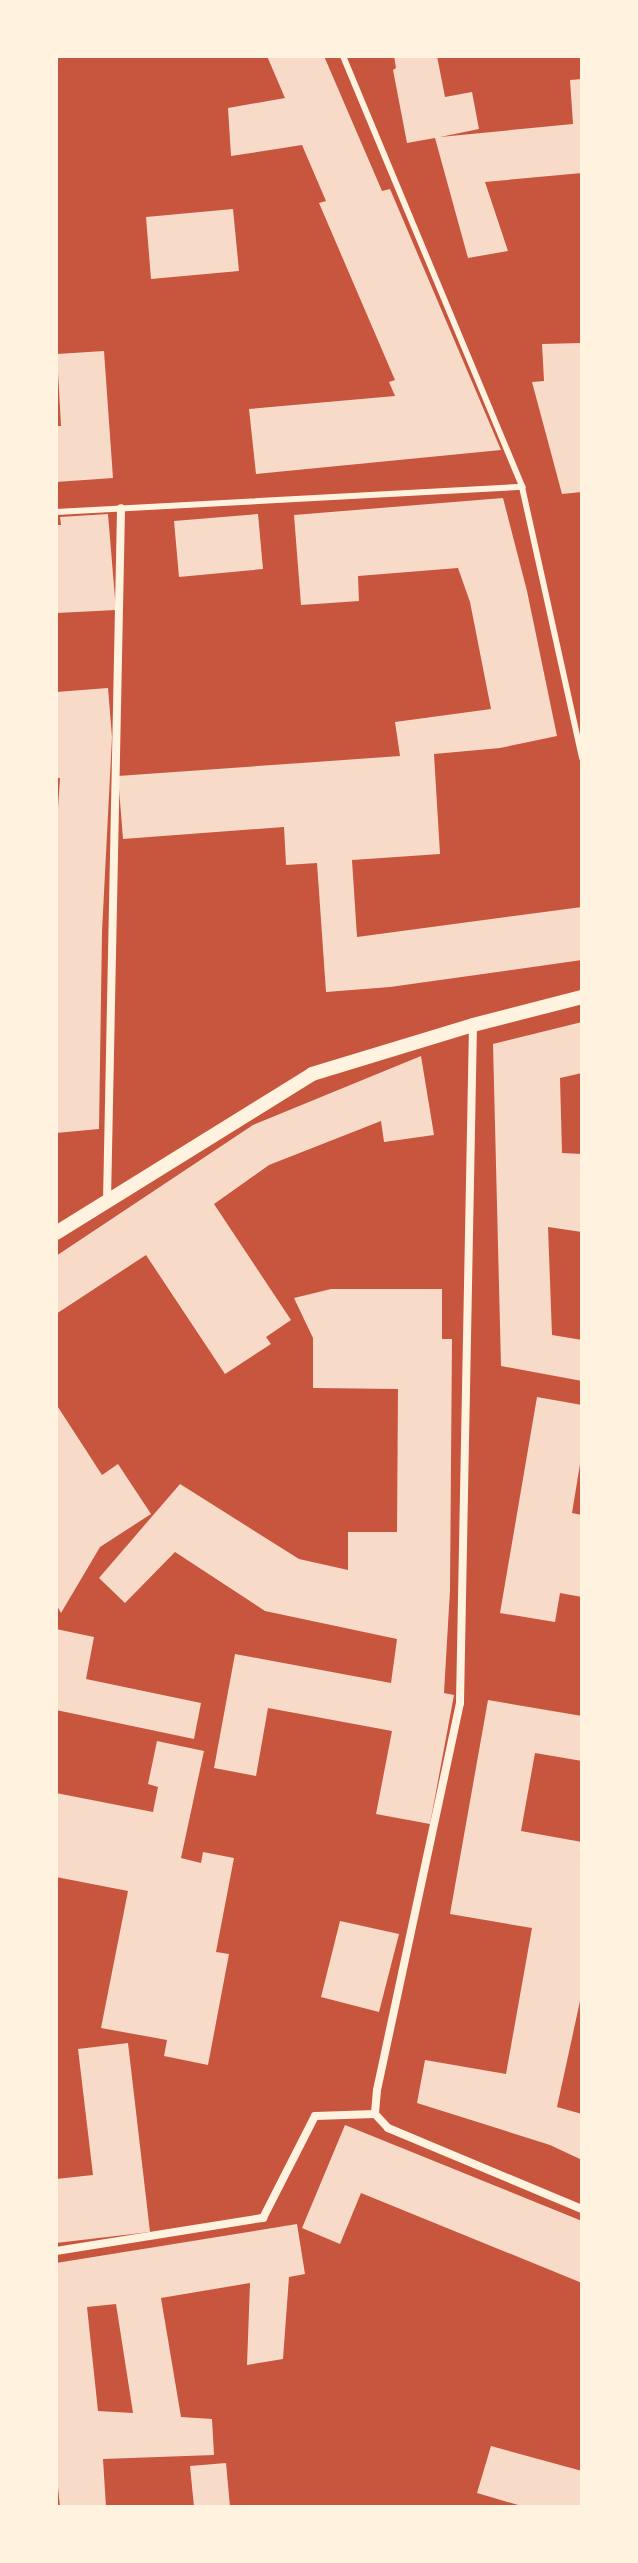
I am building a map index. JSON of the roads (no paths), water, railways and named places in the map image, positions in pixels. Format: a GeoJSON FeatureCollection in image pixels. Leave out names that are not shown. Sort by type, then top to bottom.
{"type":"FeatureCollection","features":[{"type":"Feature","properties":{"kind":"street"},"geometry":{"type":"LineString","coordinates":[[107,1201],[121,508]]}},
{"type":"Feature","properties":{"kind":"street"},"geometry":{"type":"LineString","coordinates":[[56,1233],[312,1074],[473,1025],[582,997]]}},
{"type":"Feature","properties":{"kind":"street"},"geometry":{"type":"LineString","coordinates":[[473,1025],[460,1703],[377,2090],[375,2114],[388,2128],[582,2209]]}},
{"type":"Feature","properties":{"kind":"street"},"geometry":{"type":"LineString","coordinates":[[56,2251],[263,2218],[271,2209],[315,2116],[375,2114]]}},
{"type":"Feature","properties":{"kind":"lane"},"geometry":{"type":"LineString","coordinates":[[343,56],[522,487],[582,758]]}},
{"type":"Feature","properties":{"kind":"lane"},"geometry":{"type":"LineString","coordinates":[[56,512],[522,487]]}}]}
